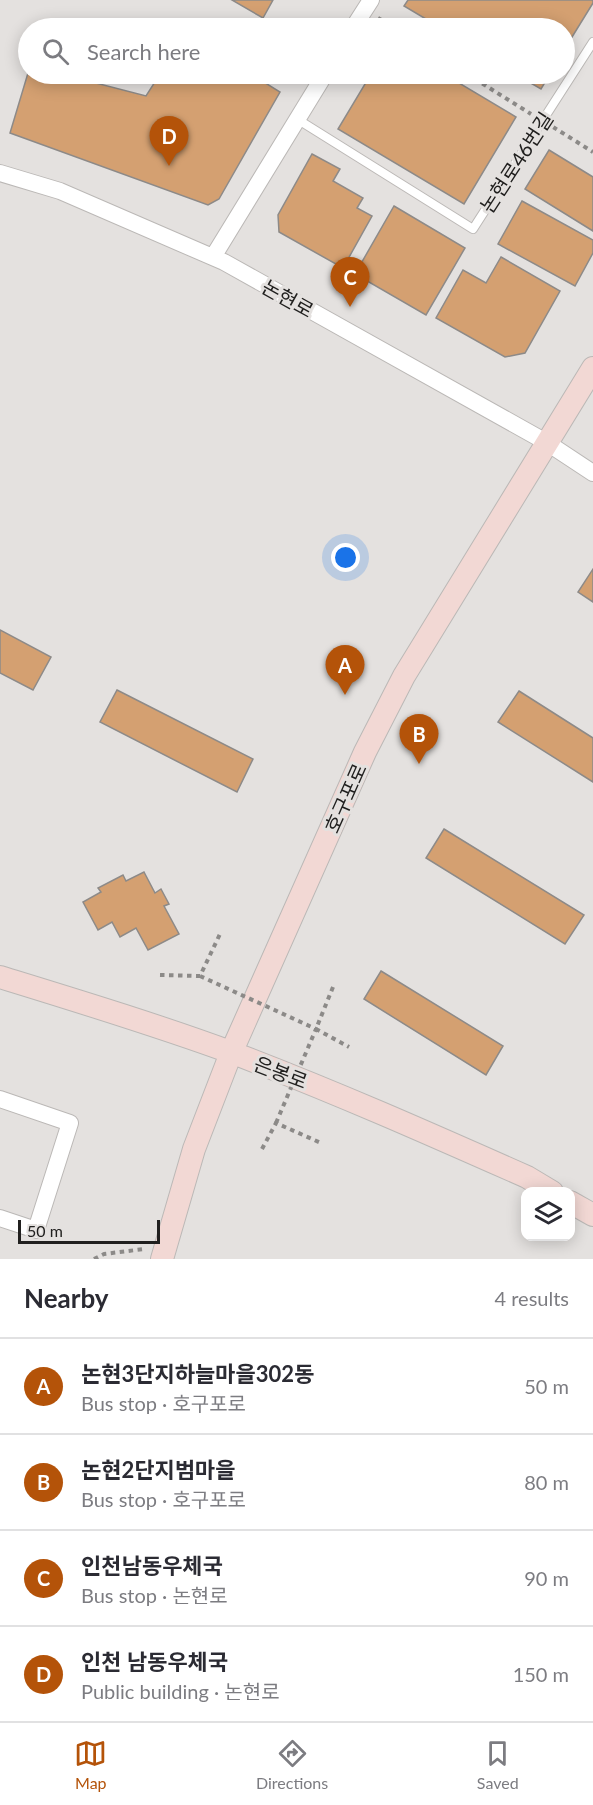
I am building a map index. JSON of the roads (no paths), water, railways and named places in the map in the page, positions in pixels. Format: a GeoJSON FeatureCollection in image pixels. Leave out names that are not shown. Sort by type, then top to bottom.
{"type":"FeatureCollection","features":[{"type":"Feature","properties":{"kind":"main road","name":"호구포로"},"geometry":{"type":"LineString","coordinates":[[164,1252],[194,1149],[231,1053],[365,752],[399,685],[593,368]]}},
{"type":"Feature","properties":{"kind":"main road","name":"은봉로"},"geometry":{"type":"LineString","coordinates":[[0,977],[91,1005],[231,1053],[357,1102],[545,1187]]}},
{"type":"Feature","properties":{"kind":"main road"},"geometry":{"type":"LineString","coordinates":[[575,1205],[593,1215]]}},
{"type":"Feature","properties":{"kind":"street"},"geometry":{"type":"LineString","coordinates":[[359,18],[370,0]]}},
{"type":"Feature","properties":{"kind":"street"},"geometry":{"type":"LineString","coordinates":[[213,257],[319,84]]}},
{"type":"Feature","properties":{"kind":"street","name":"논현로"},"geometry":{"type":"LineString","coordinates":[[0,172],[60,191],[213,257],[546,442],[593,472]]}},
{"type":"Feature","properties":{"kind":"street"},"geometry":{"type":"LineString","coordinates":[[0,1099],[70,1123],[36,1230],[0,1218]]}},
{"type":"Feature","properties":{"kind":"lane","name":"논현로46번길"},"geometry":{"type":"LineString","coordinates":[[575,70],[593,42]]}},
{"type":"Feature","properties":{"kind":"lane","name":"논현로46번길"},"geometry":{"type":"LineString","coordinates":[[297,119],[473,229],[566,84]]}},
{"type":"Feature","properties":{"kind":"place","name":"인천 남동우체국"},"geometry":{"type":"Point","coordinates":[169,166]}},
{"type":"Feature","properties":{"kind":"place","name":"인천남동우체국"},"geometry":{"type":"Point","coordinates":[350,307]}},
{"type":"Feature","properties":{"kind":"place","name":"논현3단지하늘마을302동"},"geometry":{"type":"Point","coordinates":[345,695]}},
{"type":"Feature","properties":{"kind":"place","name":"논현2단지범마을"},"geometry":{"type":"Point","coordinates":[419,764]}}]}
